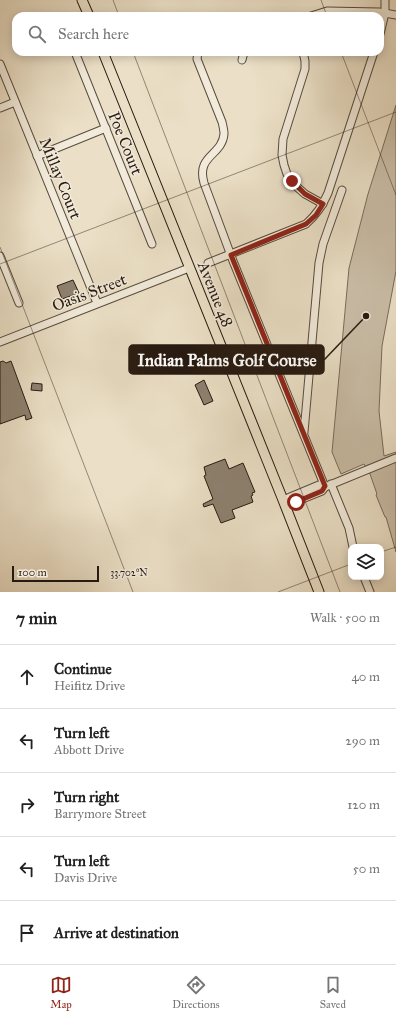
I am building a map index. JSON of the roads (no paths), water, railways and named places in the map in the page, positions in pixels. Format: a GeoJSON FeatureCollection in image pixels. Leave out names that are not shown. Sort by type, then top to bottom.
{"type":"FeatureCollection","features":[{"type":"Feature","properties":{"kind":"main road"},"geometry":{"type":"LineString","coordinates":[[82,0],[87,12]]}},
{"type":"Feature","properties":{"kind":"main road","name":"Avenue 48"},"geometry":{"type":"LineString","coordinates":[[105,56],[284,503],[316,591]]}},
{"type":"Feature","properties":{"kind":"street"},"geometry":{"type":"LineString","coordinates":[[384,17],[385,0]]}},
{"type":"Feature","properties":{"kind":"street"},"geometry":{"type":"LineString","coordinates":[[324,12],[356,12]]}},
{"type":"Feature","properties":{"kind":"street"},"geometry":{"type":"LineString","coordinates":[[385,13],[396,15]]}},
{"type":"Feature","properties":{"kind":"street","name":"Poe Court"},"geometry":{"type":"LineString","coordinates":[[77,56],[152,244]]}},
{"type":"Feature","properties":{"kind":"street"},"geometry":{"type":"LineString","coordinates":[[197,56],[197,59],[224,129],[222,142],[205,161],[202,177],[231,255],[304,434],[349,528],[352,544]]}},
{"type":"Feature","properties":{"kind":"street"},"geometry":{"type":"LineString","coordinates":[[242,60],[243,56]]}},
{"type":"Feature","properties":{"kind":"street"},"geometry":{"type":"LineString","coordinates":[[304,56],[305,69],[283,139],[282,155],[287,174],[297,187],[305,194],[323,204]]}},
{"type":"Feature","properties":{"kind":"street"},"geometry":{"type":"LineString","coordinates":[[208,264],[306,224],[316,215],[323,204],[330,186],[373,56]]}},
{"type":"Feature","properties":{"kind":"street","name":"Millay Court"},"geometry":{"type":"LineString","coordinates":[[0,64],[97,303]]}},
{"type":"Feature","properties":{"kind":"street"},"geometry":{"type":"LineString","coordinates":[[0,108],[15,102]]}},
{"type":"Feature","properties":{"kind":"street"},"geometry":{"type":"LineString","coordinates":[[37,156],[106,128]]}},
{"type":"Feature","properties":{"kind":"street"},"geometry":{"type":"LineString","coordinates":[[304,434],[319,263],[322,244],[342,190]]}},
{"type":"Feature","properties":{"kind":"street"},"geometry":{"type":"LineString","coordinates":[[0,256],[19,303]]}},
{"type":"Feature","properties":{"kind":"street","name":"Oasis Street"},"geometry":{"type":"LineString","coordinates":[[0,342],[189,268]]}},
{"type":"Feature","properties":{"kind":"street"},"geometry":{"type":"LineString","coordinates":[[284,503],[322,491],[328,485],[396,458]]}},
{"type":"Feature","properties":{"kind":"street"},"geometry":{"type":"LineString","coordinates":[[365,580],[370,592]]}},
{"type":"Feature","properties":{"kind":"place","name":"Indian Palms Golf Course"},"geometry":{"type":"Point","coordinates":[366,316]}}]}
